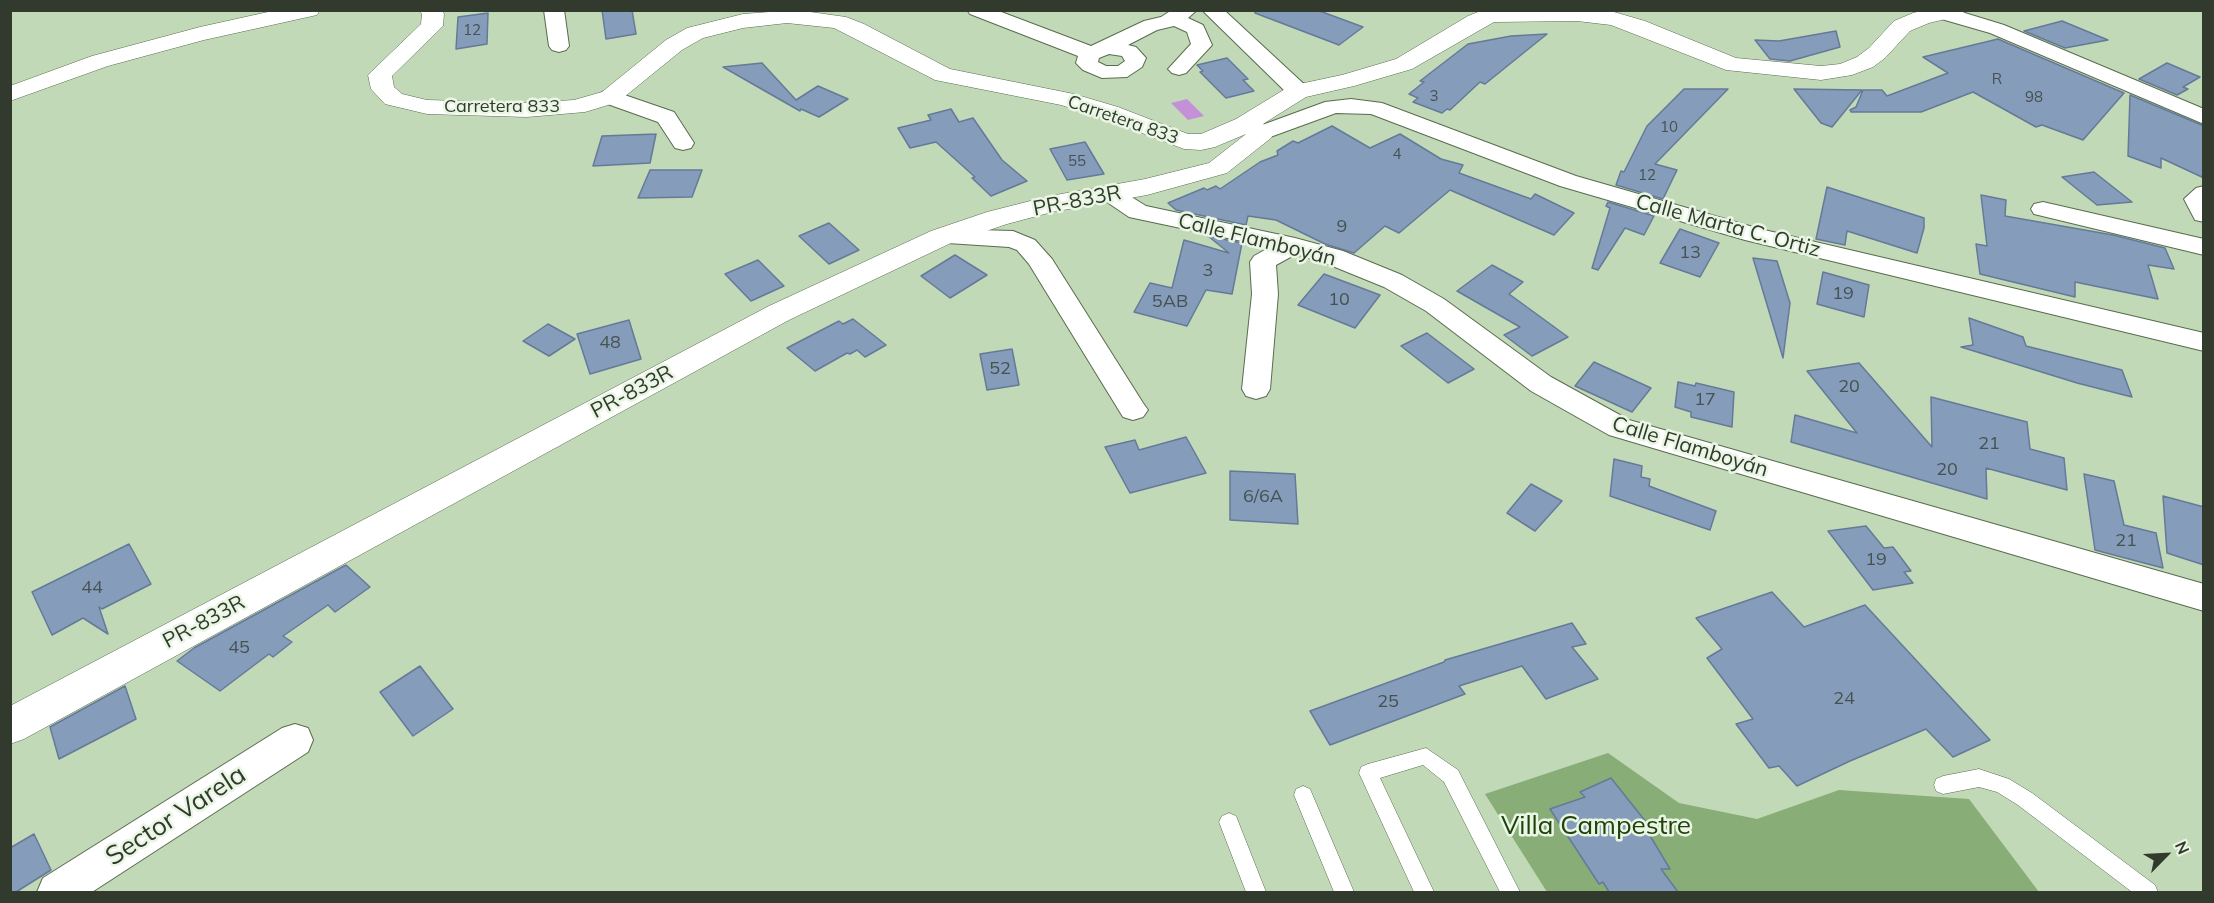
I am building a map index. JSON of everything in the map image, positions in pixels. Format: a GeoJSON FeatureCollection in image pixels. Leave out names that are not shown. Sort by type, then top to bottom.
{"type":"FeatureCollection","features":[{"type":"Feature","properties":{"kind":"street"},"geometry":{"type":"LineString","coordinates":[[10,94],[100,61],[200,34],[309,10]]}},
{"type":"Feature","properties":{"kind":"street","name":"Carretera 833"},"geometry":{"type":"LineString","coordinates":[[430,10],[433,14],[432,26],[380,75],[383,89],[394,99],[427,107],[527,110],[576,107],[610,97],[674,45],[695,33],[742,21],[787,16],[838,22],[856,29],[943,75],[1065,99],[1109,112],[1184,141],[1201,142],[1253,128],[1298,91],[1346,81],[1404,64],[1476,21],[1491,15],[1577,14],[1614,19],[1734,65],[1821,73],[1844,70],[1865,62],[1877,53],[1902,26],[1921,18],[1949,12]]}},
{"type":"Feature","properties":{"kind":"street"},"geometry":{"type":"LineString","coordinates":[[554,10],[559,46]]}},
{"type":"Feature","properties":{"kind":"street"},"geometry":{"type":"LineString","coordinates":[[977,10],[1007,15],[1099,50]]}},
{"type":"Feature","properties":{"kind":"street"},"geometry":{"type":"LineString","coordinates":[[1212,10],[1298,91]]}},
{"type":"Feature","properties":{"kind":"street"},"geometry":{"type":"LineString","coordinates":[[1949,12],[2017,37],[2204,117]]}},
{"type":"Feature","properties":{"kind":"street"},"geometry":{"type":"LineString","coordinates":[[1176,17],[1169,33],[1133,54],[1135,63],[1132,67],[1111,73],[1090,66],[1087,58],[1151,25],[1176,17],[1196,29],[1202,45],[1179,69]]}},
{"type":"Feature","properties":{"kind":"street"},"geometry":{"type":"LineString","coordinates":[[610,97],[666,117],[683,143]]}},
{"type":"Feature","properties":{"kind":"street","name":"Calle Marta C. Ortiz"},"geometry":{"type":"LineString","coordinates":[[1253,128],[1333,107],[1374,108],[1568,182],[1754,235],[2204,342]]}},
{"type":"Feature","properties":{"kind":"street","name":"PR-833R"},"geometry":{"type":"LineString","coordinates":[[10,726],[779,313],[941,237],[1039,207],[1146,187],[1218,168],[1253,128]]}},
{"type":"Feature","properties":{"kind":"street"},"geometry":{"type":"LineString","coordinates":[[2204,193],[2196,199],[2204,215]]}},
{"type":"Feature","properties":{"kind":"street","name":"Calle Flamboyán"},"geometry":{"type":"LineString","coordinates":[[1109,194],[1138,212],[1293,245],[1334,257],[1401,286],[1435,305],[1541,384],[1618,428],[2204,598]]}},
{"type":"Feature","properties":{"kind":"street"},"geometry":{"type":"LineString","coordinates":[[2043,209],[2204,247]]}},
{"type":"Feature","properties":{"kind":"street"},"geometry":{"type":"LineString","coordinates":[[941,237],[1013,239],[1026,245],[1039,259],[1133,410]]}},
{"type":"Feature","properties":{"kind":"street"},"geometry":{"type":"LineString","coordinates":[[1256,389],[1265,294],[1263,262],[1293,245]]}},
{"type":"Feature","properties":{"kind":"street","name":"Sector Varela"},"geometry":{"type":"LineString","coordinates":[[57,892],[295,740]]}},
{"type":"Feature","properties":{"kind":"lane"},"geometry":{"type":"LineString","coordinates":[[1424,892],[1368,773],[1426,756],[1451,776],[1510,892]]}},
{"type":"Feature","properties":{"kind":"lane"},"geometry":{"type":"LineString","coordinates":[[1942,785],[1979,778],[2002,785],[2025,799],[2148,892]]}},
{"type":"Feature","properties":{"kind":"lane"},"geometry":{"type":"LineString","coordinates":[[1303,795],[1344,892]]}},
{"type":"Feature","properties":{"kind":"lane"},"geometry":{"type":"LineString","coordinates":[[1229,822],[1256,892]]}},
{"type":"Feature","properties":{"kind":"green space","name":"Villa Campestre"},"geometry":{"type":"Polygon","coordinates":[[[1608,753],[1679,803],[1757,819],[1839,790],[1969,799],[2039,892],[1547,892],[1485,794],[1608,753]]]}},
{"type":"Feature","properties":{"kind":"shaded area"},"geometry":{"type":"Polygon","coordinates":[[[1187,99],[1204,116],[1188,120],[1171,103],[1187,99]]]}},
{"type":"Feature","properties":{"kind":"building"},"geometry":{"type":"Polygon","coordinates":[[[602,10],[632,10],[636,34],[606,39],[602,10]]]}},
{"type":"Feature","properties":{"kind":"building"},"geometry":{"type":"Polygon","coordinates":[[[1255,10],[1317,10],[1363,27],[1339,45],[1255,13],[1255,10]]]}},
{"type":"Feature","properties":{"kind":"building"},"geometry":{"type":"Polygon","coordinates":[[[488,13],[487,44],[456,49],[458,17],[488,13]]]}},
{"type":"Feature","properties":{"kind":"building"},"geometry":{"type":"Polygon","coordinates":[[[2062,21],[2108,40],[2065,48],[2024,31],[2062,21]]]}},
{"type":"Feature","properties":{"kind":"building"},"geometry":{"type":"Polygon","coordinates":[[[1836,31],[1840,47],[1790,61],[1770,59],[1755,40],[1779,41],[1836,31]]]}},
{"type":"Feature","properties":{"kind":"building"},"geometry":{"type":"Polygon","coordinates":[[[1547,34],[1485,84],[1480,82],[1450,110],[1447,109],[1442,113],[1413,102],[1418,98],[1409,94],[1424,82],[1420,81],[1468,44],[1511,36],[1547,34]]]}},
{"type":"Feature","properties":{"kind":"building"},"geometry":{"type":"Polygon","coordinates":[[[1998,39],[2124,93],[2083,140],[2042,125],[2036,127],[1973,92],[1921,112],[1851,112],[1850,110],[1856,107],[1863,90],[1882,90],[1887,96],[1948,73],[1923,57],[1998,39]]]}},
{"type":"Feature","properties":{"kind":"building"},"geometry":{"type":"Polygon","coordinates":[[[1227,58],[1248,79],[1243,80],[1254,91],[1226,98],[1200,72],[1203,71],[1197,65],[1227,58]]]}},
{"type":"Feature","properties":{"kind":"building"},"geometry":{"type":"Polygon","coordinates":[[[762,63],[796,100],[818,86],[848,99],[819,117],[801,109],[800,111],[723,67],[762,63]]]}},
{"type":"Feature","properties":{"kind":"building"},"geometry":{"type":"Polygon","coordinates":[[[2167,63],[2200,77],[2183,87],[2188,89],[2177,95],[2139,79],[2167,63]]]}},
{"type":"Feature","properties":{"kind":"building"},"geometry":{"type":"Polygon","coordinates":[[[1684,89],[1728,89],[1655,164],[1677,170],[1663,199],[1616,185],[1621,171],[1624,172],[1647,126],[1684,89]]]}},
{"type":"Feature","properties":{"kind":"building"},"geometry":{"type":"Polygon","coordinates":[[[1794,89],[1862,90],[1832,127],[1821,123],[1794,89]]]}},
{"type":"Feature","properties":{"kind":"building"},"geometry":{"type":"Polygon","coordinates":[[[2130,95],[2204,126],[2204,178],[2161,158],[2161,168],[2128,156],[2130,95]]]}},
{"type":"Feature","properties":{"kind":"building"},"geometry":{"type":"Polygon","coordinates":[[[951,109],[959,122],[973,118],[1002,160],[1027,181],[991,196],[972,178],[975,177],[936,142],[910,148],[898,128],[931,120],[928,115],[951,109]]]}},
{"type":"Feature","properties":{"kind":"building"},"geometry":{"type":"Polygon","coordinates":[[[1332,126],[1370,148],[1400,134],[1441,159],[1463,165],[1459,173],[1531,199],[1535,194],[1574,213],[1554,235],[1450,190],[1399,233],[1385,226],[1354,253],[1325,244],[1276,220],[1248,216],[1246,225],[1176,210],[1168,203],[1204,188],[1207,190],[1216,186],[1220,189],[1260,162],[1278,155],[1277,151],[1293,141],[1298,143],[1332,126]]]}},
{"type":"Feature","properties":{"kind":"building"},"geometry":{"type":"Polygon","coordinates":[[[656,134],[650,163],[593,166],[602,136],[656,134]]]}},
{"type":"Feature","properties":{"kind":"building"},"geometry":{"type":"Polygon","coordinates":[[[1085,142],[1104,174],[1067,180],[1050,149],[1085,142]]]}},
{"type":"Feature","properties":{"kind":"building"},"geometry":{"type":"Polygon","coordinates":[[[650,170],[702,170],[692,197],[638,198],[650,170]]]}},
{"type":"Feature","properties":{"kind":"building"},"geometry":{"type":"Polygon","coordinates":[[[2094,172],[2132,202],[2097,205],[2062,177],[2094,172]]]}},
{"type":"Feature","properties":{"kind":"building"},"geometry":{"type":"Polygon","coordinates":[[[1827,187],[1924,218],[1924,228],[1917,253],[1847,231],[1845,245],[1816,239],[1827,187]]]}},
{"type":"Feature","properties":{"kind":"building"},"geometry":{"type":"Polygon","coordinates":[[[1981,195],[2006,200],[2005,216],[2113,235],[2165,248],[2174,269],[2148,265],[2158,299],[2075,282],[2075,297],[1980,274],[1976,244],[1987,246],[1981,195]]]}},
{"type":"Feature","properties":{"kind":"building"},"geometry":{"type":"Polygon","coordinates":[[[1608,202],[1654,216],[1644,235],[1625,228],[1598,270],[1592,268],[1610,208],[1606,206],[1608,202]]]}},
{"type":"Feature","properties":{"kind":"building"},"geometry":{"type":"Polygon","coordinates":[[[829,223],[859,250],[829,264],[799,236],[829,223]]]}},
{"type":"Feature","properties":{"kind":"building"},"geometry":{"type":"Polygon","coordinates":[[[1680,229],[1719,243],[1700,277],[1660,263],[1680,229]]]}},
{"type":"Feature","properties":{"kind":"building"},"geometry":{"type":"Polygon","coordinates":[[[1208,236],[1242,243],[1232,294],[1206,290],[1187,326],[1134,312],[1150,283],[1172,288],[1184,240],[1229,253],[1208,236]]]}},
{"type":"Feature","properties":{"kind":"building"},"geometry":{"type":"Polygon","coordinates":[[[955,255],[987,275],[950,298],[921,276],[955,255]]]}},
{"type":"Feature","properties":{"kind":"building"},"geometry":{"type":"Polygon","coordinates":[[[1753,258],[1777,261],[1790,303],[1783,358],[1753,258]]]}},
{"type":"Feature","properties":{"kind":"building"},"geometry":{"type":"Polygon","coordinates":[[[758,260],[784,286],[751,301],[725,274],[758,260]]]}},
{"type":"Feature","properties":{"kind":"building"},"geometry":{"type":"Polygon","coordinates":[[[1492,265],[1523,282],[1509,294],[1568,337],[1532,356],[1504,335],[1520,327],[1457,291],[1492,265]]]}},
{"type":"Feature","properties":{"kind":"building"},"geometry":{"type":"Polygon","coordinates":[[[1823,272],[1869,285],[1864,317],[1817,304],[1823,272]]]}},
{"type":"Feature","properties":{"kind":"building"},"geometry":{"type":"Polygon","coordinates":[[[1324,274],[1380,295],[1355,328],[1298,305],[1324,274]]]}},
{"type":"Feature","properties":{"kind":"building"},"geometry":{"type":"Polygon","coordinates":[[[1969,318],[2023,337],[2026,346],[2122,370],[2132,397],[2077,383],[1961,347],[1973,345],[1969,318]]]}},
{"type":"Feature","properties":{"kind":"building"},"geometry":{"type":"Polygon","coordinates":[[[853,319],[886,345],[865,357],[857,350],[850,354],[847,353],[815,371],[787,348],[839,321],[843,324],[853,319]]]}},
{"type":"Feature","properties":{"kind":"building"},"geometry":{"type":"Polygon","coordinates":[[[629,320],[641,359],[590,374],[577,334],[629,320]]]}},
{"type":"Feature","properties":{"kind":"building"},"geometry":{"type":"Polygon","coordinates":[[[548,324],[575,339],[549,356],[523,341],[548,324]]]}},
{"type":"Feature","properties":{"kind":"building"},"geometry":{"type":"Polygon","coordinates":[[[1427,333],[1474,369],[1448,383],[1401,346],[1427,333]]]}},
{"type":"Feature","properties":{"kind":"building"},"geometry":{"type":"Polygon","coordinates":[[[1012,349],[1019,385],[987,390],[980,354],[1012,349]]]}},
{"type":"Feature","properties":{"kind":"building"},"geometry":{"type":"Polygon","coordinates":[[[1594,362],[1651,388],[1632,412],[1575,386],[1594,362]]]}},
{"type":"Feature","properties":{"kind":"building"},"geometry":{"type":"Polygon","coordinates":[[[1859,363],[1932,447],[1931,397],[2027,422],[2030,449],[2064,458],[2067,490],[1986,468],[1987,499],[1791,442],[1795,415],[1857,433],[1807,371],[1859,363]]]}},
{"type":"Feature","properties":{"kind":"building"},"geometry":{"type":"Polygon","coordinates":[[[1678,382],[1695,386],[1696,383],[1734,392],[1732,427],[1691,417],[1691,412],[1675,407],[1678,382]]]}},
{"type":"Feature","properties":{"kind":"building"},"geometry":{"type":"Polygon","coordinates":[[[1186,437],[1206,473],[1130,493],[1105,447],[1135,440],[1139,450],[1186,437]]]}},
{"type":"Feature","properties":{"kind":"building"},"geometry":{"type":"Polygon","coordinates":[[[1614,459],[1642,466],[1641,477],[1650,479],[1649,486],[1716,511],[1710,530],[1610,496],[1614,459]]]}},
{"type":"Feature","properties":{"kind":"building"},"geometry":{"type":"Polygon","coordinates":[[[1230,471],[1295,474],[1298,524],[1230,520],[1230,471]]]}},
{"type":"Feature","properties":{"kind":"building"},"geometry":{"type":"Polygon","coordinates":[[[2084,474],[2114,481],[2124,525],[2156,533],[2163,568],[2095,550],[2084,474]]]}},
{"type":"Feature","properties":{"kind":"building"},"geometry":{"type":"Polygon","coordinates":[[[1531,484],[1562,501],[1535,531],[1507,513],[1531,484]]]}},
{"type":"Feature","properties":{"kind":"building"},"geometry":{"type":"Polygon","coordinates":[[[2163,496],[2204,507],[2204,565],[2167,553],[2163,496]]]}},
{"type":"Feature","properties":{"kind":"building"},"geometry":{"type":"Polygon","coordinates":[[[1866,526],[1884,548],[1893,547],[1911,571],[1904,572],[1913,583],[1873,590],[1828,531],[1866,526]]]}},
{"type":"Feature","properties":{"kind":"building"},"geometry":{"type":"Polygon","coordinates":[[[129,544],[151,584],[102,609],[99,607],[108,634],[83,618],[52,635],[32,592],[129,544]]]}},
{"type":"Feature","properties":{"kind":"building"},"geometry":{"type":"Polygon","coordinates":[[[346,565],[370,587],[335,612],[328,605],[283,636],[292,642],[273,657],[269,654],[220,691],[177,661],[194,648],[346,565]]]}},
{"type":"Feature","properties":{"kind":"building"},"geometry":{"type":"Polygon","coordinates":[[[1772,592],[1804,627],[1865,605],[1990,740],[1953,757],[1926,729],[1797,786],[1779,766],[1769,768],[1736,724],[1753,719],[1707,658],[1722,649],[1696,618],[1772,592]]]}},
{"type":"Feature","properties":{"kind":"building"},"geometry":{"type":"Polygon","coordinates":[[[1572,623],[1586,644],[1572,647],[1598,679],[1546,699],[1522,666],[1459,686],[1465,694],[1330,745],[1310,711],[1445,660],[1572,623]]]}},
{"type":"Feature","properties":{"kind":"building"},"geometry":{"type":"Polygon","coordinates":[[[420,666],[453,709],[413,736],[380,692],[420,666]]]}},
{"type":"Feature","properties":{"kind":"building"},"geometry":{"type":"Polygon","coordinates":[[[125,686],[136,719],[59,759],[50,727],[125,686]]]}},
{"type":"Feature","properties":{"kind":"building"},"geometry":{"type":"Polygon","coordinates":[[[1611,778],[1654,832],[1649,834],[1670,869],[1661,869],[1678,892],[1609,892],[1603,882],[1599,884],[1550,809],[1585,797],[1580,792],[1611,778]]]}},
{"type":"Feature","properties":{"kind":"building"},"geometry":{"type":"Polygon","coordinates":[[[34,834],[51,870],[16,892],[10,892],[10,848],[34,834]]]}}]}
